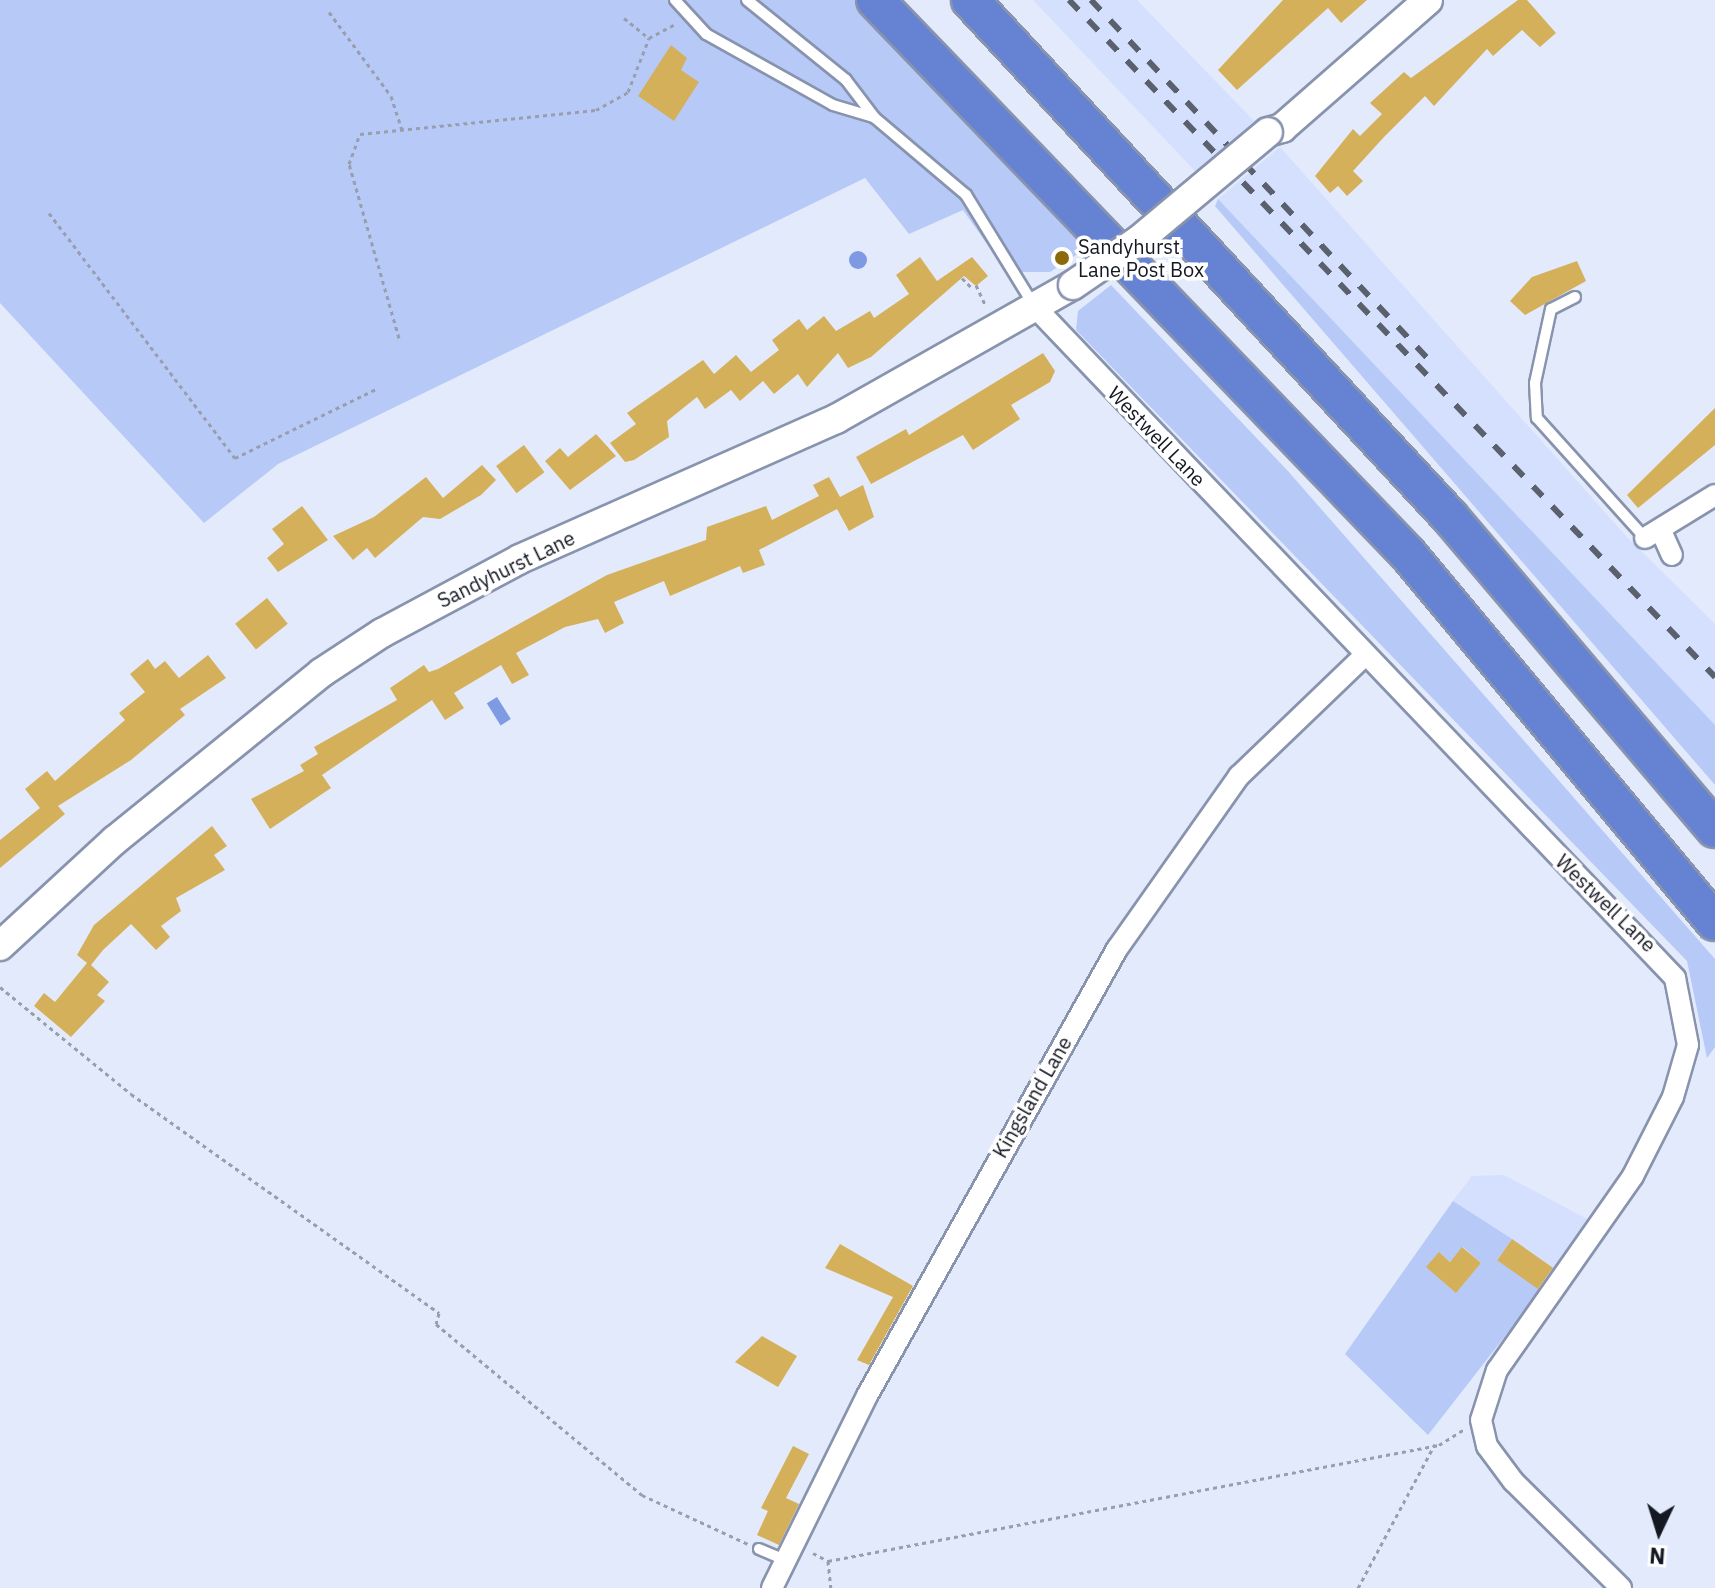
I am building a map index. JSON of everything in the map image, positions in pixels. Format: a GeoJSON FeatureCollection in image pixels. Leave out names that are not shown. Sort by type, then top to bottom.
{"type":"FeatureCollection","features":[{"type":"Feature","properties":{"kind":"highway"},"geometry":{"type":"LineString","coordinates":[[875,0],[1408,554],[1715,922]]}},
{"type":"Feature","properties":{"kind":"highway"},"geometry":{"type":"LineString","coordinates":[[970,0],[1450,517],[1715,829]]}},
{"type":"Feature","properties":{"kind":"street","name":"Sandyhurst Lane"},"geometry":{"type":"LineString","coordinates":[[0,946],[115,840],[321,673],[382,633],[520,559],[836,419],[1073,285],[1139,240],[1268,132],[1282,128],[1428,0]]}},
{"type":"Feature","properties":{"kind":"street","name":"Westwell Lane"},"geometry":{"type":"LineString","coordinates":[[1034,306],[1364,656],[1657,952],[1687,1014],[1682,1071],[1633,1176],[1497,1370],[1481,1420]]}},
{"type":"Feature","properties":{"kind":"street"},"geometry":{"type":"LineString","coordinates":[[1672,555],[1654,536],[1715,495]]}},
{"type":"Feature","properties":{"kind":"street","name":"Kingsland Lane"},"geometry":{"type":"LineString","coordinates":[[772,1588],[792,1553],[868,1394],[1117,949],[1239,776],[1364,656]]}},
{"type":"Feature","properties":{"kind":"street"},"geometry":{"type":"LineString","coordinates":[[1481,1420],[1487,1446],[1513,1481],[1621,1588]]}},
{"type":"Feature","properties":{"kind":"lane"},"geometry":{"type":"LineString","coordinates":[[675,0],[687,18],[833,105],[875,118]]}},
{"type":"Feature","properties":{"kind":"lane"},"geometry":{"type":"LineString","coordinates":[[747,0],[846,80],[875,118],[966,195],[1034,306]]}},
{"type":"Feature","properties":{"kind":"lane"},"geometry":{"type":"LineString","coordinates":[[1575,297],[1551,309],[1534,408],[1654,536]]}},
{"type":"Feature","properties":{"kind":"lane"},"geometry":{"type":"LineString","coordinates":[[759,1549],[792,1553]]}},
{"type":"Feature","properties":{"kind":"path"},"geometry":{"type":"LineString","coordinates":[[329,12],[391,96],[402,130]]}},
{"type":"Feature","properties":{"kind":"path"},"geometry":{"type":"LineString","coordinates":[[624,18],[649,38]]}},
{"type":"Feature","properties":{"kind":"path"},"geometry":{"type":"LineString","coordinates":[[399,338],[349,164],[360,134],[596,110],[628,92],[649,38],[687,18]]}},
{"type":"Feature","properties":{"kind":"path"},"geometry":{"type":"LineString","coordinates":[[49,213],[235,458],[378,388]]}},
{"type":"Feature","properties":{"kind":"path"},"geometry":{"type":"LineString","coordinates":[[962,278],[974,286],[1000,324]]}},
{"type":"Feature","properties":{"kind":"path"},"geometry":{"type":"LineString","coordinates":[[0,987],[131,1094],[439,1313],[436,1324],[642,1495],[759,1549]]}},
{"type":"Feature","properties":{"kind":"path"},"geometry":{"type":"LineString","coordinates":[[792,1553],[828,1561],[1435,1444],[1481,1420]]}},
{"type":"Feature","properties":{"kind":"path"},"geometry":{"type":"LineString","coordinates":[[1358,1588],[1435,1444]]}},
{"type":"Feature","properties":{"kind":"path"},"geometry":{"type":"LineString","coordinates":[[828,1561],[831,1588]]}},
{"type":"Feature","properties":{"kind":"shaded area"},"geometry":{"type":"Polygon","coordinates":[[[0,0],[862,0],[1090,246],[1050,272],[1007,272],[963,210],[909,234],[865,178],[278,464],[204,523],[0,303],[0,0]]]}},
{"type":"Feature","properties":{"kind":"shaded area"},"geometry":{"type":"Polygon","coordinates":[[[1033,0],[1137,0],[1257,124],[1196,172],[1033,0]]]}},
{"type":"Feature","properties":{"kind":"shaded area"},"geometry":{"type":"Polygon","coordinates":[[[1280,147],[1626,536],[1715,624],[1715,725],[1218,199],[1280,147]]]}},
{"type":"Feature","properties":{"kind":"shaded area"},"geometry":{"type":"Polygon","coordinates":[[[1218,199],[1715,725],[1715,785],[1215,206],[1218,199]]]}},
{"type":"Feature","properties":{"kind":"shaded area"},"geometry":{"type":"Polygon","coordinates":[[[1111,285],[1287,470],[1715,959],[1715,1047],[1707,1058],[1687,961],[1076,330],[1078,311],[1111,285]]]}},
{"type":"Feature","properties":{"kind":"shaded area"},"geometry":{"type":"Polygon","coordinates":[[[1504,1175],[1587,1219],[1556,1270],[1453,1201],[1472,1176],[1504,1175]]]}},
{"type":"Feature","properties":{"kind":"shaded area"},"geometry":{"type":"Polygon","coordinates":[[[1453,1201],[1512,1239],[1497,1260],[1541,1290],[1428,1435],[1345,1354],[1453,1201]],[[1463,1247],[1450,1262],[1439,1252],[1456,1292],[1481,1263],[1463,1247]]]}},
{"type":"Feature","properties":{"kind":"water"},"geometry":{"type":"Polygon","coordinates":[[[854,251],[862,251],[867,260],[865,267],[854,269],[849,264],[849,256],[854,251]]]}},
{"type":"Feature","properties":{"kind":"water"},"geometry":{"type":"Polygon","coordinates":[[[497,697],[511,719],[501,725],[487,703],[497,697]]]}},
{"type":"Feature","properties":{"kind":"building"},"geometry":{"type":"Polygon","coordinates":[[[1283,0],[1367,0],[1341,23],[1328,8],[1237,90],[1218,70],[1283,0]]]}},
{"type":"Feature","properties":{"kind":"building"},"geometry":{"type":"Polygon","coordinates":[[[1518,0],[1527,0],[1556,33],[1540,47],[1522,30],[1493,56],[1487,49],[1434,106],[1425,96],[1384,137],[1353,171],[1363,181],[1347,196],[1338,186],[1330,193],[1315,176],[1353,129],[1360,136],[1382,114],[1370,103],[1404,72],[1411,78],[1518,0]]]}},
{"type":"Feature","properties":{"kind":"building"},"geometry":{"type":"Polygon","coordinates":[[[671,45],[687,58],[681,70],[699,82],[674,121],[638,96],[671,45]]]}},
{"type":"Feature","properties":{"kind":"building"},"geometry":{"type":"Polygon","coordinates":[[[920,257],[937,281],[972,257],[988,276],[976,286],[964,276],[871,357],[848,368],[838,353],[807,387],[798,374],[774,394],[763,381],[740,401],[731,390],[705,409],[697,397],[667,421],[669,437],[634,460],[625,462],[610,443],[636,424],[627,413],[703,360],[714,374],[736,355],[751,372],[779,350],[772,340],[799,319],[807,330],[824,316],[836,331],[870,311],[874,318],[909,294],[896,275],[920,257]]]}},
{"type":"Feature","properties":{"kind":"building"},"geometry":{"type":"Polygon","coordinates":[[[1577,261],[1586,281],[1525,315],[1510,301],[1532,277],[1577,261]]]}},
{"type":"Feature","properties":{"kind":"building"},"geometry":{"type":"Polygon","coordinates":[[[1043,353],[1055,371],[1050,382],[1011,405],[1020,419],[973,450],[963,435],[871,484],[856,457],[906,429],[909,435],[1043,353]]]}},
{"type":"Feature","properties":{"kind":"building"},"geometry":{"type":"Polygon","coordinates":[[[1715,408],[1715,445],[1638,508],[1627,495],[1715,408]]]}},
{"type":"Feature","properties":{"kind":"building"},"geometry":{"type":"Polygon","coordinates":[[[596,434],[616,456],[570,490],[545,461],[560,448],[568,457],[596,434]]]}},
{"type":"Feature","properties":{"kind":"building"},"geometry":{"type":"Polygon","coordinates":[[[524,445],[544,472],[517,493],[496,466],[524,445]]]}},
{"type":"Feature","properties":{"kind":"building"},"geometry":{"type":"Polygon","coordinates":[[[482,465],[496,480],[481,495],[440,519],[423,517],[375,558],[367,548],[353,560],[333,536],[374,517],[426,477],[443,498],[482,465]]]}},
{"type":"Feature","properties":{"kind":"building"},"geometry":{"type":"Polygon","coordinates":[[[829,477],[840,497],[863,485],[874,517],[849,531],[837,509],[759,550],[765,565],[743,573],[740,566],[670,596],[664,581],[614,602],[624,623],[605,633],[598,619],[565,627],[516,653],[529,675],[512,684],[501,665],[454,693],[464,708],[445,720],[432,700],[322,775],[331,788],[270,829],[251,799],[304,771],[300,765],[318,754],[314,747],[397,700],[390,688],[424,665],[429,672],[438,669],[607,575],[706,540],[707,527],[766,506],[772,520],[819,496],[813,485],[829,477]]]}},
{"type":"Feature","properties":{"kind":"building"},"geometry":{"type":"Polygon","coordinates":[[[302,506],[328,540],[278,572],[267,558],[284,544],[272,529],[302,506]]]}},
{"type":"Feature","properties":{"kind":"building"},"geometry":{"type":"Polygon","coordinates":[[[267,598],[288,624],[256,649],[235,624],[267,598]]]}},
{"type":"Feature","properties":{"kind":"building"},"geometry":{"type":"Polygon","coordinates":[[[208,655],[226,678],[180,709],[185,715],[131,760],[58,806],[65,814],[0,868],[0,840],[40,808],[25,789],[47,771],[55,781],[125,720],[119,713],[145,692],[130,674],[148,659],[155,669],[165,661],[179,678],[208,655]]]}},
{"type":"Feature","properties":{"kind":"building"},"geometry":{"type":"Polygon","coordinates":[[[212,826],[227,846],[214,855],[225,870],[176,898],[181,911],[161,926],[170,937],[156,950],[131,924],[103,950],[91,965],[109,982],[97,995],[105,1001],[71,1037],[34,1006],[44,993],[55,1002],[87,963],[77,955],[94,925],[212,826]]]}},
{"type":"Feature","properties":{"kind":"building"},"geometry":{"type":"Polygon","coordinates":[[[1512,1239],[1553,1268],[1538,1289],[1497,1260],[1512,1239]]]}},
{"type":"Feature","properties":{"kind":"building"},"geometry":{"type":"Polygon","coordinates":[[[840,1244],[913,1286],[869,1365],[857,1360],[893,1297],[825,1268],[840,1244]]]}},
{"type":"Feature","properties":{"kind":"building"},"geometry":{"type":"Polygon","coordinates":[[[1462,1247],[1481,1263],[1456,1293],[1426,1267],[1439,1252],[1450,1262],[1462,1247]]]}},
{"type":"Feature","properties":{"kind":"building"},"geometry":{"type":"Polygon","coordinates":[[[762,1336],[797,1356],[778,1387],[735,1362],[762,1336]]]}},
{"type":"Feature","properties":{"kind":"building"},"geometry":{"type":"Polygon","coordinates":[[[793,1446],[809,1454],[786,1498],[799,1504],[779,1545],[757,1535],[768,1511],[761,1508],[793,1446]]]}},
{"type":"Feature","properties":{"kind":"railway"},"geometry":{"type":"LineString","coordinates":[[1069,0],[1715,677]]}},
{"type":"Feature","properties":{"kind":"railway"},"geometry":{"type":"LineString","coordinates":[[1091,0],[1433,364]]}},
{"type":"Feature","properties":{"kind":"place","name":"Sandyhurst Lane Post Box"},"geometry":{"type":"Point","coordinates":[1062,258]}}]}
